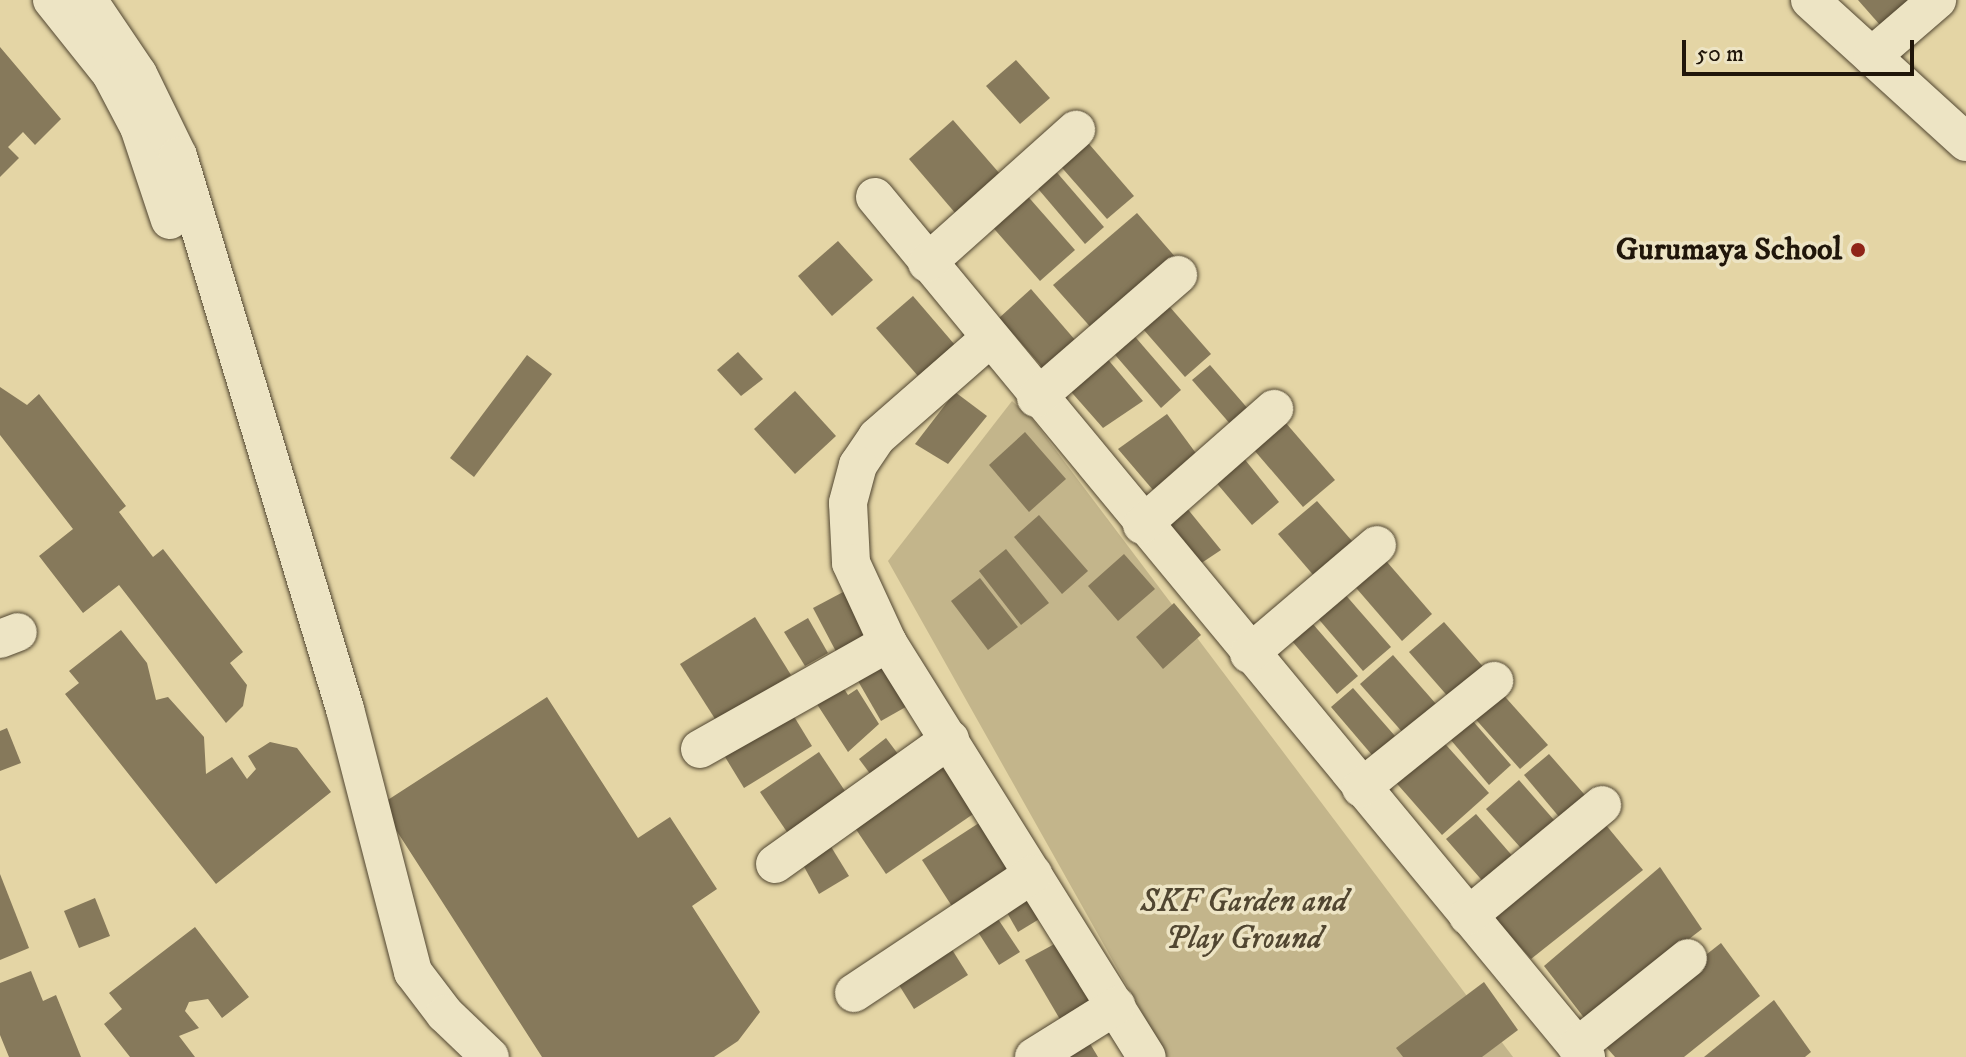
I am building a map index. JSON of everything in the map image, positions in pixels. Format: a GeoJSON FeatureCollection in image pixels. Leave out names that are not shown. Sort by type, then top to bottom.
{"type":"FeatureCollection","features":[{"type":"Feature","properties":{"kind":"street"},"geometry":{"type":"LineString","coordinates":[[52,0],[111,74],[139,127],[254,488],[311,592]]}},
{"type":"Feature","properties":{"kind":"street"},"geometry":{"type":"LineString","coordinates":[[88,0],[170,135],[311,592],[413,972],[490,1057]]}},
{"type":"Feature","properties":{"kind":"street"},"geometry":{"type":"LineString","coordinates":[[1810,0],[1966,142]]}},
{"type":"Feature","properties":{"kind":"street"},"geometry":{"type":"LineString","coordinates":[[1872,56],[1937,0]]}},
{"type":"Feature","properties":{"kind":"street"},"geometry":{"type":"LineString","coordinates":[[927,263],[1076,130]]}},
{"type":"Feature","properties":{"kind":"street"},"geometry":{"type":"LineString","coordinates":[[875,197],[1036,398],[1581,1052],[1688,958]]}},
{"type":"Feature","properties":{"kind":"street"},"geometry":{"type":"LineString","coordinates":[[1036,398],[1178,275]]}},
{"type":"Feature","properties":{"kind":"street"},"geometry":{"type":"LineString","coordinates":[[989,339],[877,437],[858,465],[848,503],[851,563],[888,643],[1147,1057]]}},
{"type":"Feature","properties":{"kind":"street"},"geometry":{"type":"LineString","coordinates":[[1142,525],[1274,409]]}},
{"type":"Feature","properties":{"kind":"street"},"geometry":{"type":"LineString","coordinates":[[1249,654],[1377,545]]}},
{"type":"Feature","properties":{"kind":"street"},"geometry":{"type":"LineString","coordinates":[[700,749],[888,643]]}},
{"type":"Feature","properties":{"kind":"street"},"geometry":{"type":"LineString","coordinates":[[1361,788],[1494,681]]}},
{"type":"Feature","properties":{"kind":"street"},"geometry":{"type":"LineString","coordinates":[[775,864],[950,739]]}},
{"type":"Feature","properties":{"kind":"street"},"geometry":{"type":"LineString","coordinates":[[1468,916],[1602,805]]}},
{"type":"Feature","properties":{"kind":"street"},"geometry":{"type":"LineString","coordinates":[[854,993],[1033,874]]}},
{"type":"Feature","properties":{"kind":"street"},"geometry":{"type":"LineString","coordinates":[[1034,1057],[1116,1006]]}},
{"type":"Feature","properties":{"kind":"green space","name":"SKF Garden and Play Ground"},"geometry":{"type":"Polygon","coordinates":[[[1012,401],[1033,420],[1513,1057],[1167,1057],[888,561],[1012,401]]]}},
{"type":"Feature","properties":{"kind":"building"},"geometry":{"type":"Polygon","coordinates":[[[1858,0],[1910,0],[1880,25],[1858,0]]]}},
{"type":"Feature","properties":{"kind":"building"},"geometry":{"type":"Polygon","coordinates":[[[0,47],[61,119],[35,145],[23,132],[8,147],[19,158],[0,177],[0,47]]]}},
{"type":"Feature","properties":{"kind":"building"},"geometry":{"type":"Polygon","coordinates":[[[1016,60],[1050,98],[1020,124],[986,86],[1016,60]]]}},
{"type":"Feature","properties":{"kind":"building"},"geometry":{"type":"Polygon","coordinates":[[[953,120],[1007,182],[962,221],[909,159],[953,120]]]}},
{"type":"Feature","properties":{"kind":"building"},"geometry":{"type":"Polygon","coordinates":[[[1083,137],[1134,196],[1107,219],[1056,161],[1083,137]]]}},
{"type":"Feature","properties":{"kind":"building"},"geometry":{"type":"Polygon","coordinates":[[[1053,168],[1104,227],[1085,244],[1034,184],[1053,168]]]}},
{"type":"Feature","properties":{"kind":"building"},"geometry":{"type":"Polygon","coordinates":[[[1024,192],[1075,250],[1040,281],[989,223],[1024,192]]]}},
{"type":"Feature","properties":{"kind":"building"},"geometry":{"type":"Polygon","coordinates":[[[1137,213],[1177,259],[1094,331],[1053,285],[1137,213]]]}},
{"type":"Feature","properties":{"kind":"building"},"geometry":{"type":"Polygon","coordinates":[[[838,241],[873,280],[832,316],[798,276],[838,241]]]}},
{"type":"Feature","properties":{"kind":"building"},"geometry":{"type":"Polygon","coordinates":[[[1031,289],[1082,348],[1050,376],[999,318],[1031,289]]]}},
{"type":"Feature","properties":{"kind":"building"},"geometry":{"type":"Polygon","coordinates":[[[913,296],[955,345],[918,376],[876,328],[913,296]]]}},
{"type":"Feature","properties":{"kind":"building"},"geometry":{"type":"Polygon","coordinates":[[[1162,298],[1211,354],[1185,377],[1136,321],[1162,298]]]}},
{"type":"Feature","properties":{"kind":"building"},"geometry":{"type":"Polygon","coordinates":[[[1131,332],[1181,390],[1161,408],[1110,349],[1131,332]]]}},
{"type":"Feature","properties":{"kind":"building"},"geometry":{"type":"Polygon","coordinates":[[[738,352],[763,379],[741,396],[717,370],[738,352]]]}},
{"type":"Feature","properties":{"kind":"building"},"geometry":{"type":"Polygon","coordinates":[[[527,355],[552,374],[474,477],[450,458],[527,355]]]}},
{"type":"Feature","properties":{"kind":"building"},"geometry":{"type":"Polygon","coordinates":[[[1105,356],[1143,401],[1103,428],[1066,386],[1105,356]]]}},
{"type":"Feature","properties":{"kind":"building"},"geometry":{"type":"Polygon","coordinates":[[[1210,365],[1256,418],[1238,433],[1192,380],[1210,365]]]}},
{"type":"Feature","properties":{"kind":"building"},"geometry":{"type":"Polygon","coordinates":[[[0,387],[27,405],[39,394],[126,506],[119,512],[153,557],[163,549],[243,652],[230,663],[247,685],[243,706],[226,723],[119,585],[83,613],[39,556],[73,529],[0,435],[0,387]]]}},
{"type":"Feature","properties":{"kind":"building"},"geometry":{"type":"Polygon","coordinates":[[[795,391],[836,436],[795,474],[754,429],[795,391]]]}},
{"type":"Feature","properties":{"kind":"building"},"geometry":{"type":"Polygon","coordinates":[[[955,392],[987,416],[948,464],[915,444],[955,392]]]}},
{"type":"Feature","properties":{"kind":"building"},"geometry":{"type":"Polygon","coordinates":[[[1167,414],[1198,456],[1153,490],[1118,449],[1167,414]]]}},
{"type":"Feature","properties":{"kind":"building"},"geometry":{"type":"Polygon","coordinates":[[[1279,415],[1335,480],[1303,507],[1248,443],[1279,415]]]}},
{"type":"Feature","properties":{"kind":"building"},"geometry":{"type":"Polygon","coordinates":[[[1025,432],[1066,479],[1029,512],[989,465],[1025,432]]]}},
{"type":"Feature","properties":{"kind":"building"},"geometry":{"type":"Polygon","coordinates":[[[1242,456],[1279,502],[1252,525],[1214,480],[1242,456]]]}},
{"type":"Feature","properties":{"kind":"building"},"geometry":{"type":"Polygon","coordinates":[[[1317,501],[1360,550],[1321,584],[1278,534],[1317,501]]]}},
{"type":"Feature","properties":{"kind":"building"},"geometry":{"type":"Polygon","coordinates":[[[1186,507],[1221,550],[1200,564],[1165,523],[1186,507]]]}},
{"type":"Feature","properties":{"kind":"building"},"geometry":{"type":"Polygon","coordinates":[[[1039,515],[1088,571],[1062,594],[1014,537],[1039,515]]]}},
{"type":"Feature","properties":{"kind":"building"},"geometry":{"type":"Polygon","coordinates":[[[1006,549],[1049,603],[1021,625],[979,571],[1006,549]]]}},
{"type":"Feature","properties":{"kind":"building"},"geometry":{"type":"Polygon","coordinates":[[[1124,554],[1155,589],[1118,621],[1088,586],[1124,554]]]}},
{"type":"Feature","properties":{"kind":"building"},"geometry":{"type":"Polygon","coordinates":[[[1381,555],[1432,614],[1402,641],[1351,582],[1381,555]]]}},
{"type":"Feature","properties":{"kind":"building"},"geometry":{"type":"Polygon","coordinates":[[[980,578],[1018,627],[988,650],[951,601],[980,578]]]}},
{"type":"Feature","properties":{"kind":"building"},"geometry":{"type":"Polygon","coordinates":[[[845,591],[873,644],[841,661],[813,608],[845,591]]]}},
{"type":"Feature","properties":{"kind":"building"},"geometry":{"type":"Polygon","coordinates":[[[1343,592],[1391,647],[1363,671],[1316,616],[1343,592]]]}},
{"type":"Feature","properties":{"kind":"building"},"geometry":{"type":"Polygon","coordinates":[[[1174,603],[1201,635],[1163,669],[1136,637],[1174,603]]]}},
{"type":"Feature","properties":{"kind":"building"},"geometry":{"type":"Polygon","coordinates":[[[755,617],[791,675],[717,722],[680,664],[755,617]]]}},
{"type":"Feature","properties":{"kind":"building"},"geometry":{"type":"Polygon","coordinates":[[[808,618],[828,653],[805,666],[784,632],[808,618]]]}},
{"type":"Feature","properties":{"kind":"building"},"geometry":{"type":"Polygon","coordinates":[[[1444,622],[1486,670],[1451,700],[1409,652],[1444,622]]]}},
{"type":"Feature","properties":{"kind":"building"},"geometry":{"type":"Polygon","coordinates":[[[1312,623],[1358,676],[1337,694],[1292,641],[1312,623]]]}},
{"type":"Feature","properties":{"kind":"building"},"geometry":{"type":"Polygon","coordinates":[[[121,630],[147,663],[156,700],[168,697],[204,737],[206,774],[232,757],[247,779],[256,769],[248,756],[270,742],[297,748],[331,792],[216,884],[65,694],[79,683],[69,671],[121,630]]]}},
{"type":"Feature","properties":{"kind":"building"},"geometry":{"type":"Polygon","coordinates":[[[1393,655],[1444,713],[1411,742],[1360,684],[1393,655]]]}},
{"type":"Feature","properties":{"kind":"building"},"geometry":{"type":"Polygon","coordinates":[[[884,657],[911,704],[881,721],[854,674],[884,657]]]}},
{"type":"Feature","properties":{"kind":"building"},"geometry":{"type":"Polygon","coordinates":[[[837,678],[848,695],[857,689],[879,724],[848,752],[811,695],[837,678]]]}},
{"type":"Feature","properties":{"kind":"building"},"geometry":{"type":"Polygon","coordinates":[[[1353,688],[1395,736],[1372,755],[1331,707],[1353,688]]]}},
{"type":"Feature","properties":{"kind":"building"},"geometry":{"type":"Polygon","coordinates":[[[1499,690],[1548,745],[1520,769],[1471,714],[1499,690]]]}},
{"type":"Feature","properties":{"kind":"building"},"geometry":{"type":"Polygon","coordinates":[[[547,697],[638,838],[670,817],[717,889],[692,906],[760,1012],[738,1041],[714,1057],[542,1057],[380,805],[547,697]]]}},
{"type":"Feature","properties":{"kind":"building"},"geometry":{"type":"Polygon","coordinates":[[[790,710],[812,746],[744,788],[722,752],[790,710]]]}},
{"type":"Feature","properties":{"kind":"building"},"geometry":{"type":"Polygon","coordinates":[[[1472,720],[1511,765],[1489,785],[1450,739],[1472,720]]]}},
{"type":"Feature","properties":{"kind":"building"},"geometry":{"type":"Polygon","coordinates":[[[7,728],[21,763],[0,771],[0,731],[7,728]]]}},
{"type":"Feature","properties":{"kind":"building"},"geometry":{"type":"Polygon","coordinates":[[[1439,737],[1489,793],[1442,835],[1392,778],[1439,737]]]}},
{"type":"Feature","properties":{"kind":"building"},"geometry":{"type":"Polygon","coordinates":[[[886,738],[907,766],[880,787],[859,759],[886,738]]]}},
{"type":"Feature","properties":{"kind":"building"},"geometry":{"type":"Polygon","coordinates":[[[819,752],[847,794],[789,835],[760,792],[819,752]]]}},
{"type":"Feature","properties":{"kind":"building"},"geometry":{"type":"Polygon","coordinates":[[[1549,754],[1591,802],[1565,824],[1524,775],[1549,754]]]}},
{"type":"Feature","properties":{"kind":"building"},"geometry":{"type":"Polygon","coordinates":[[[942,755],[979,810],[886,874],[849,819],[942,755]]]}},
{"type":"Feature","properties":{"kind":"building"},"geometry":{"type":"Polygon","coordinates":[[[1519,780],[1561,828],[1528,856],[1486,809],[1519,780]]]}},
{"type":"Feature","properties":{"kind":"building"},"geometry":{"type":"Polygon","coordinates":[[[1476,814],[1515,859],[1486,885],[1446,839],[1476,814]]]}},
{"type":"Feature","properties":{"kind":"building"},"geometry":{"type":"Polygon","coordinates":[[[1601,819],[1643,870],[1531,959],[1491,914],[1601,819]]]}},
{"type":"Feature","properties":{"kind":"building"},"geometry":{"type":"Polygon","coordinates":[[[982,821],[1017,875],[957,914],[922,860],[982,821]]]}},
{"type":"Feature","properties":{"kind":"building"},"geometry":{"type":"Polygon","coordinates":[[[830,845],[849,876],[819,894],[802,863],[830,845]]]}},
{"type":"Feature","properties":{"kind":"building"},"geometry":{"type":"Polygon","coordinates":[[[1660,867],[1702,929],[1585,1019],[1544,966],[1660,867]]]}},
{"type":"Feature","properties":{"kind":"building"},"geometry":{"type":"Polygon","coordinates":[[[0,874],[29,948],[0,960],[0,874]]]}},
{"type":"Feature","properties":{"kind":"building"},"geometry":{"type":"Polygon","coordinates":[[[1025,889],[1041,918],[1018,932],[1001,902],[1025,889]]]}},
{"type":"Feature","properties":{"kind":"building"},"geometry":{"type":"Polygon","coordinates":[[[95,898],[110,936],[79,948],[64,911],[95,898]]]}},
{"type":"Feature","properties":{"kind":"building"},"geometry":{"type":"Polygon","coordinates":[[[996,916],[1020,952],[999,965],[976,929],[996,916]]]}},
{"type":"Feature","properties":{"kind":"building"},"geometry":{"type":"Polygon","coordinates":[[[195,927],[249,997],[222,1018],[208,999],[189,1002],[185,1011],[199,1028],[179,1036],[195,1057],[130,1057],[104,1024],[122,1009],[109,993],[195,927]]]}},
{"type":"Feature","properties":{"kind":"building"},"geometry":{"type":"Polygon","coordinates":[[[946,940],[968,975],[914,1009],[892,974],[946,940]]]}},
{"type":"Feature","properties":{"kind":"building"},"geometry":{"type":"Polygon","coordinates":[[[1060,941],[1095,1001],[1061,1021],[1025,960],[1060,941]]]}},
{"type":"Feature","properties":{"kind":"building"},"geometry":{"type":"Polygon","coordinates":[[[1721,943],[1760,996],[1684,1057],[1615,1057],[1599,1039],[1721,943]]]}},
{"type":"Feature","properties":{"kind":"building"},"geometry":{"type":"Polygon","coordinates":[[[31,971],[43,1001],[56,995],[81,1057],[9,1057],[0,1035],[0,983],[31,971]]]}},
{"type":"Feature","properties":{"kind":"building"},"geometry":{"type":"Polygon","coordinates":[[[1484,982],[1518,1030],[1482,1057],[1403,1057],[1396,1048],[1484,982]]]}},
{"type":"Feature","properties":{"kind":"building"},"geometry":{"type":"Polygon","coordinates":[[[1774,1000],[1811,1052],[1805,1057],[1704,1057],[1774,1000]]]}},
{"type":"Feature","properties":{"kind":"building"},"geometry":{"type":"Polygon","coordinates":[[[1086,1037],[1098,1057],[1054,1057],[1086,1037]]]}},
{"type":"Feature","properties":{"kind":"place","name":"Gurumaya School"},"geometry":{"type":"Point","coordinates":[1858,250]}}]}
